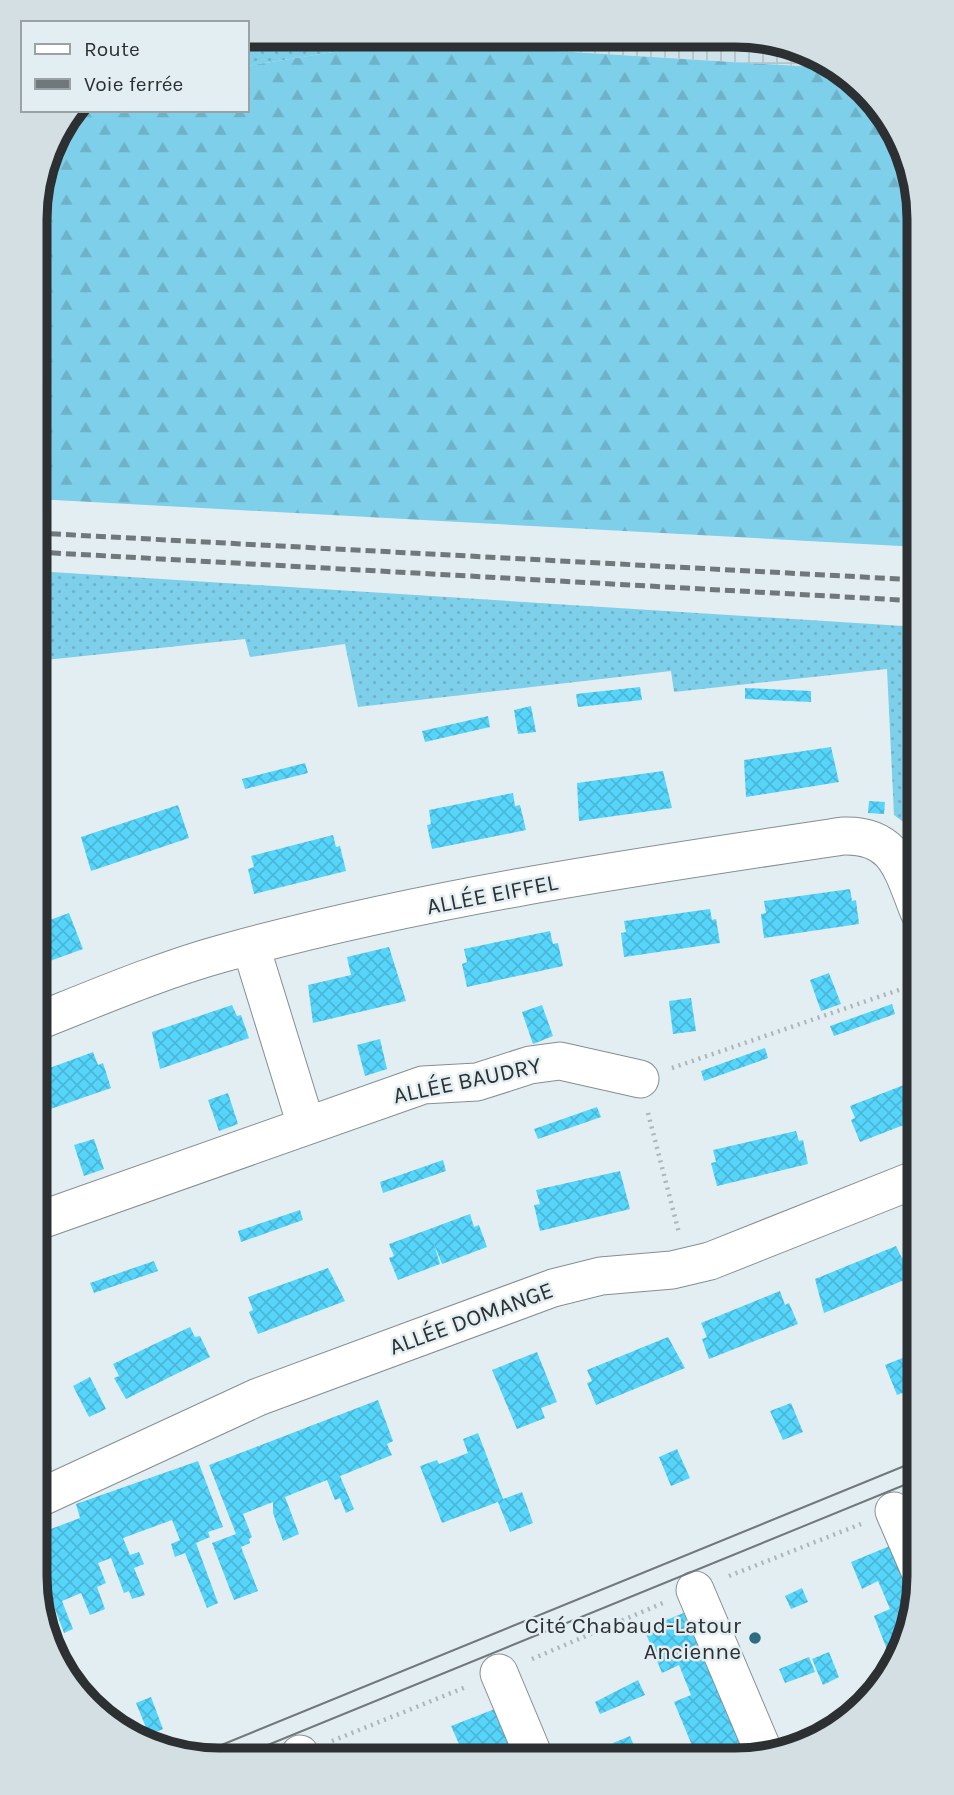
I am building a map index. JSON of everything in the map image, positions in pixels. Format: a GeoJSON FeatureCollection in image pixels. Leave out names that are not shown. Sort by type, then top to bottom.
{"type":"FeatureCollection","features":[{"type":"Feature","properties":{"kind":"street","name":"ALLÉE EIFFEL"},"geometry":{"type":"LineString","coordinates":[[47,1018],[222,953],[485,893],[843,836],[873,840],[894,855],[907,884]]}},
{"type":"Feature","properties":{"kind":"street"},"geometry":{"type":"LineString","coordinates":[[251,947],[306,1125]]}},
{"type":"Feature","properties":{"kind":"street","name":"ALLÉE BAUDRY"},"geometry":{"type":"LineString","coordinates":[[47,1218],[423,1085],[477,1082],[546,1062],[578,1063],[640,1079]]}},
{"type":"Feature","properties":{"kind":"street","name":"ALLÉE DOMANGE"},"geometry":{"type":"LineString","coordinates":[[47,1494],[258,1397],[553,1288],[601,1276],[688,1267],[906,1183]]}},
{"type":"Feature","properties":{"kind":"street"},"geometry":{"type":"LineString","coordinates":[[894,1511],[906,1539]]}},
{"type":"Feature","properties":{"kind":"street"},"geometry":{"type":"LineString","coordinates":[[695,1590],[761,1745]]}},
{"type":"Feature","properties":{"kind":"street"},"geometry":{"type":"LineString","coordinates":[[499,1673],[531,1748]]}},
{"type":"Feature","properties":{"kind":"path"},"geometry":{"type":"LineString","coordinates":[[688,1267],[640,1079],[906,986]]}},
{"type":"Feature","properties":{"kind":"path"},"geometry":{"type":"LineString","coordinates":[[320,1748],[695,1590],[894,1511]]}},
{"type":"Feature","properties":{"kind":"shaded area"},"geometry":{"type":"Polygon","coordinates":[[[493,47],[735,47],[790,56],[815,67],[493,47]]]}},
{"type":"Feature","properties":{"kind":"green space"},"geometry":{"type":"Polygon","coordinates":[[[248,47],[365,47],[248,66],[248,47]]]}},
{"type":"Feature","properties":{"kind":"green space"},"geometry":{"type":"Polygon","coordinates":[[[365,47],[493,47],[815,67],[830,76],[864,106],[878,124],[898,164],[905,197],[907,546],[47,500],[47,219],[53,175],[60,153],[85,112],[248,112],[248,66],[365,47]]]}},
{"type":"Feature","properties":{"kind":"green space"},"geometry":{"type":"Polygon","coordinates":[[[47,572],[907,626],[907,825],[894,815],[887,669],[674,692],[671,671],[358,707],[345,644],[250,657],[245,639],[47,660],[47,572]]]}},
{"type":"Feature","properties":{"kind":"building"},"geometry":{"type":"Polygon","coordinates":[[[640,687],[642,700],[578,707],[576,694],[640,687]]]}},
{"type":"Feature","properties":{"kind":"building"},"geometry":{"type":"Polygon","coordinates":[[[745,688],[811,691],[811,702],[745,699],[745,688]]]}},
{"type":"Feature","properties":{"kind":"building"},"geometry":{"type":"Polygon","coordinates":[[[531,706],[536,732],[518,734],[514,710],[531,706]]]}},
{"type":"Feature","properties":{"kind":"building"},"geometry":{"type":"Polygon","coordinates":[[[488,716],[490,727],[425,742],[422,731],[488,716]]]}},
{"type":"Feature","properties":{"kind":"building"},"geometry":{"type":"Polygon","coordinates":[[[831,747],[839,782],[746,797],[744,760],[831,747]]]}},
{"type":"Feature","properties":{"kind":"building"},"geometry":{"type":"Polygon","coordinates":[[[305,763],[308,773],[245,789],[242,779],[305,763]]]}},
{"type":"Feature","properties":{"kind":"building"},"geometry":{"type":"Polygon","coordinates":[[[663,771],[672,808],[579,821],[577,783],[663,771]]]}},
{"type":"Feature","properties":{"kind":"building"},"geometry":{"type":"Polygon","coordinates":[[[513,793],[515,806],[520,805],[526,830],[432,849],[427,825],[431,824],[429,810],[513,793]]]}},
{"type":"Feature","properties":{"kind":"building"},"geometry":{"type":"Polygon","coordinates":[[[869,801],[885,802],[884,814],[868,813],[869,801]]]}},
{"type":"Feature","properties":{"kind":"building"},"geometry":{"type":"Polygon","coordinates":[[[178,805],[189,838],[91,871],[81,837],[178,805]]]}},
{"type":"Feature","properties":{"kind":"building"},"geometry":{"type":"Polygon","coordinates":[[[333,835],[336,847],[340,846],[346,871],[254,894],[248,869],[254,867],[251,856],[333,835]]]}},
{"type":"Feature","properties":{"kind":"building"},"geometry":{"type":"Polygon","coordinates":[[[850,889],[852,901],[856,900],[859,924],[764,938],[761,914],[766,913],[764,901],[850,889]]]}},
{"type":"Feature","properties":{"kind":"building"},"geometry":{"type":"Polygon","coordinates":[[[710,909],[712,920],[716,919],[720,943],[624,957],[621,933],[626,932],[624,921],[710,909]]]}},
{"type":"Feature","properties":{"kind":"building"},"geometry":{"type":"Polygon","coordinates":[[[69,913],[83,949],[47,962],[47,921],[69,913]]]}},
{"type":"Feature","properties":{"kind":"building"},"geometry":{"type":"Polygon","coordinates":[[[550,931],[553,944],[558,943],[563,966],[467,987],[462,964],[467,962],[464,949],[550,931]]]}},
{"type":"Feature","properties":{"kind":"building"},"geometry":{"type":"Polygon","coordinates":[[[389,947],[406,1001],[313,1023],[308,985],[351,975],[347,957],[389,947]]]}},
{"type":"Feature","properties":{"kind":"building"},"geometry":{"type":"Polygon","coordinates":[[[829,973],[841,1004],[821,1011],[810,980],[829,973]]]}},
{"type":"Feature","properties":{"kind":"building"},"geometry":{"type":"Polygon","coordinates":[[[691,998],[696,1031],[673,1034],[669,1001],[691,998]]]}},
{"type":"Feature","properties":{"kind":"building"},"geometry":{"type":"Polygon","coordinates":[[[892,1004],[895,1014],[834,1036],[830,1026],[892,1004]]]}},
{"type":"Feature","properties":{"kind":"building"},"geometry":{"type":"Polygon","coordinates":[[[232,1005],[237,1016],[241,1015],[249,1038],[160,1069],[152,1032],[232,1005]]]}},
{"type":"Feature","properties":{"kind":"building"},"geometry":{"type":"Polygon","coordinates":[[[542,1005],[553,1036],[533,1044],[522,1012],[542,1005]]]}},
{"type":"Feature","properties":{"kind":"building"},"geometry":{"type":"Polygon","coordinates":[[[380,1039],[387,1069],[365,1076],[357,1045],[380,1039]]]}},
{"type":"Feature","properties":{"kind":"building"},"geometry":{"type":"Polygon","coordinates":[[[765,1048],[768,1058],[704,1081],[701,1071],[765,1048]]]}},
{"type":"Feature","properties":{"kind":"building"},"geometry":{"type":"Polygon","coordinates":[[[93,1052],[98,1065],[103,1063],[111,1088],[47,1110],[47,1069],[93,1052]]]}},
{"type":"Feature","properties":{"kind":"building"},"geometry":{"type":"Polygon","coordinates":[[[906,1084],[906,1124],[860,1142],[851,1120],[855,1118],[850,1106],[906,1084]]]}},
{"type":"Feature","properties":{"kind":"building"},"geometry":{"type":"Polygon","coordinates":[[[228,1093],[238,1124],[219,1131],[208,1100],[228,1093]]]}},
{"type":"Feature","properties":{"kind":"building"},"geometry":{"type":"Polygon","coordinates":[[[597,1107],[601,1117],[538,1139],[534,1129],[597,1107]]]}},
{"type":"Feature","properties":{"kind":"building"},"geometry":{"type":"Polygon","coordinates":[[[796,1131],[799,1141],[803,1140],[808,1164],[717,1186],[711,1163],[716,1162],[713,1150],[796,1131]]]}},
{"type":"Feature","properties":{"kind":"building"},"geometry":{"type":"Polygon","coordinates":[[[94,1139],[104,1169],[84,1176],[74,1145],[94,1139]]]}},
{"type":"Feature","properties":{"kind":"building"},"geometry":{"type":"Polygon","coordinates":[[[443,1160],[446,1171],[383,1193],[380,1182],[443,1160]]]}},
{"type":"Feature","properties":{"kind":"building"},"geometry":{"type":"Polygon","coordinates":[[[620,1171],[630,1209],[540,1231],[534,1205],[540,1204],[536,1190],[620,1171]]]}},
{"type":"Feature","properties":{"kind":"building"},"geometry":{"type":"Polygon","coordinates":[[[300,1210],[303,1220],[241,1242],[238,1231],[300,1210]]]}},
{"type":"Feature","properties":{"kind":"building"},"geometry":{"type":"Polygon","coordinates":[[[470,1214],[474,1227],[479,1225],[487,1247],[442,1264],[434,1244],[440,1264],[398,1280],[389,1258],[394,1256],[389,1244],[470,1214]]]}},
{"type":"Feature","properties":{"kind":"building"},"geometry":{"type":"Polygon","coordinates":[[[896,1246],[902,1258],[905,1256],[906,1259],[906,1279],[824,1313],[815,1279],[896,1246]]]}},
{"type":"Feature","properties":{"kind":"building"},"geometry":{"type":"Polygon","coordinates":[[[154,1261],[158,1271],[94,1293],[90,1283],[154,1261]]]}},
{"type":"Feature","properties":{"kind":"building"},"geometry":{"type":"Polygon","coordinates":[[[328,1268],[345,1301],[258,1334],[249,1312],[253,1310],[248,1297],[328,1268]]]}},
{"type":"Feature","properties":{"kind":"building"},"geometry":{"type":"Polygon","coordinates":[[[780,1291],[785,1305],[789,1303],[798,1324],[709,1359],[702,1339],[707,1337],[701,1323],[780,1291]]]}},
{"type":"Feature","properties":{"kind":"building"},"geometry":{"type":"Polygon","coordinates":[[[190,1327],[195,1337],[200,1336],[210,1357],[126,1399],[114,1378],[119,1376],[113,1364],[190,1327]]]}},
{"type":"Feature","properties":{"kind":"building"},"geometry":{"type":"Polygon","coordinates":[[[668,1337],[685,1368],[596,1405],[587,1383],[592,1381],[587,1370],[668,1337]]]}},
{"type":"Feature","properties":{"kind":"building"},"geometry":{"type":"Polygon","coordinates":[[[537,1352],[557,1402],[541,1408],[545,1418],[517,1429],[492,1370],[537,1352]]]}},
{"type":"Feature","properties":{"kind":"building"},"geometry":{"type":"Polygon","coordinates":[[[905,1357],[906,1391],[897,1395],[885,1365],[905,1357]]]}},
{"type":"Feature","properties":{"kind":"building"},"geometry":{"type":"Polygon","coordinates":[[[90,1377],[106,1409],[89,1417],[73,1386],[90,1377]]]}},
{"type":"Feature","properties":{"kind":"building"},"geometry":{"type":"Polygon","coordinates":[[[378,1400],[393,1441],[387,1444],[392,1455],[340,1476],[354,1509],[346,1513],[340,1498],[335,1500],[327,1480],[285,1497],[299,1534],[283,1541],[273,1513],[273,1502],[243,1514],[252,1537],[249,1539],[250,1543],[241,1547],[258,1591],[234,1600],[212,1543],[236,1534],[209,1465],[378,1400]]]}},
{"type":"Feature","properties":{"kind":"building"},"geometry":{"type":"Polygon","coordinates":[[[791,1403],[803,1432],[783,1440],[770,1411],[791,1403]]]}},
{"type":"Feature","properties":{"kind":"building"},"geometry":{"type":"Polygon","coordinates":[[[478,1433],[503,1499],[522,1492],[533,1523],[510,1532],[498,1502],[442,1523],[420,1466],[437,1460],[439,1464],[468,1453],[463,1439],[478,1433]]]}},
{"type":"Feature","properties":{"kind":"building"},"geometry":{"type":"Polygon","coordinates":[[[677,1449],[690,1478],[671,1486],[659,1457],[677,1449]]]}},
{"type":"Feature","properties":{"kind":"building"},"geometry":{"type":"Polygon","coordinates":[[[47,1456],[52,1469],[47,1471],[47,1456]]]}},
{"type":"Feature","properties":{"kind":"building"},"geometry":{"type":"Polygon","coordinates":[[[198,1461],[223,1527],[208,1532],[210,1537],[196,1543],[218,1603],[207,1608],[185,1553],[175,1557],[171,1544],[180,1540],[172,1520],[123,1538],[130,1555],[139,1552],[144,1564],[134,1568],[145,1595],[132,1599],[129,1591],[124,1593],[111,1558],[98,1563],[106,1583],[97,1587],[105,1609],[90,1615],[81,1593],[62,1601],[73,1629],[64,1633],[48,1592],[47,1530],[80,1518],[76,1504],[198,1461]]]}},
{"type":"Feature","properties":{"kind":"building"},"geometry":{"type":"Polygon","coordinates":[[[897,1543],[906,1565],[906,1587],[898,1631],[888,1653],[874,1616],[890,1609],[878,1581],[862,1589],[851,1562],[897,1543]]]}},
{"type":"Feature","properties":{"kind":"building"},"geometry":{"type":"Polygon","coordinates":[[[802,1588],[808,1602],[791,1609],[785,1596],[802,1588]]]}},
{"type":"Feature","properties":{"kind":"building"},"geometry":{"type":"Polygon","coordinates":[[[691,1610],[749,1747],[693,1748],[674,1702],[691,1695],[679,1665],[662,1673],[644,1629],[691,1610]]]}},
{"type":"Feature","properties":{"kind":"building"},"geometry":{"type":"Polygon","coordinates":[[[829,1652],[839,1677],[823,1685],[812,1659],[829,1652]]]}},
{"type":"Feature","properties":{"kind":"building"},"geometry":{"type":"Polygon","coordinates":[[[809,1657],[815,1672],[785,1683],[779,1669],[809,1657]]]}},
{"type":"Feature","properties":{"kind":"building"},"geometry":{"type":"Polygon","coordinates":[[[638,1680],[645,1695],[600,1714],[595,1702],[638,1680]]]}},
{"type":"Feature","properties":{"kind":"building"},"geometry":{"type":"Polygon","coordinates":[[[151,1697],[163,1729],[151,1734],[148,1732],[136,1703],[151,1697]]]}},
{"type":"Feature","properties":{"kind":"building"},"geometry":{"type":"Polygon","coordinates":[[[500,1707],[517,1748],[461,1748],[451,1726],[500,1707]]]}},
{"type":"Feature","properties":{"kind":"building"},"geometry":{"type":"Polygon","coordinates":[[[630,1736],[635,1748],[615,1748],[613,1743],[630,1736]]]}},
{"type":"Feature","properties":{"kind":"tram line"},"geometry":{"type":"LineString","coordinates":[[215,1748],[906,1465]]}},
{"type":"Feature","properties":{"kind":"tram line"},"geometry":{"type":"LineString","coordinates":[[260,1748],[906,1484]]}},
{"type":"Feature","properties":{"kind":"railway"},"geometry":{"type":"LineString","coordinates":[[47,534],[907,579]]}},
{"type":"Feature","properties":{"kind":"railway"},"geometry":{"type":"LineString","coordinates":[[47,553],[907,600]]}},
{"type":"Feature","properties":{"kind":"place","name":"Cité Chabaud-Latour Ancienne"},"geometry":{"type":"Point","coordinates":[755,1638]}}]}
